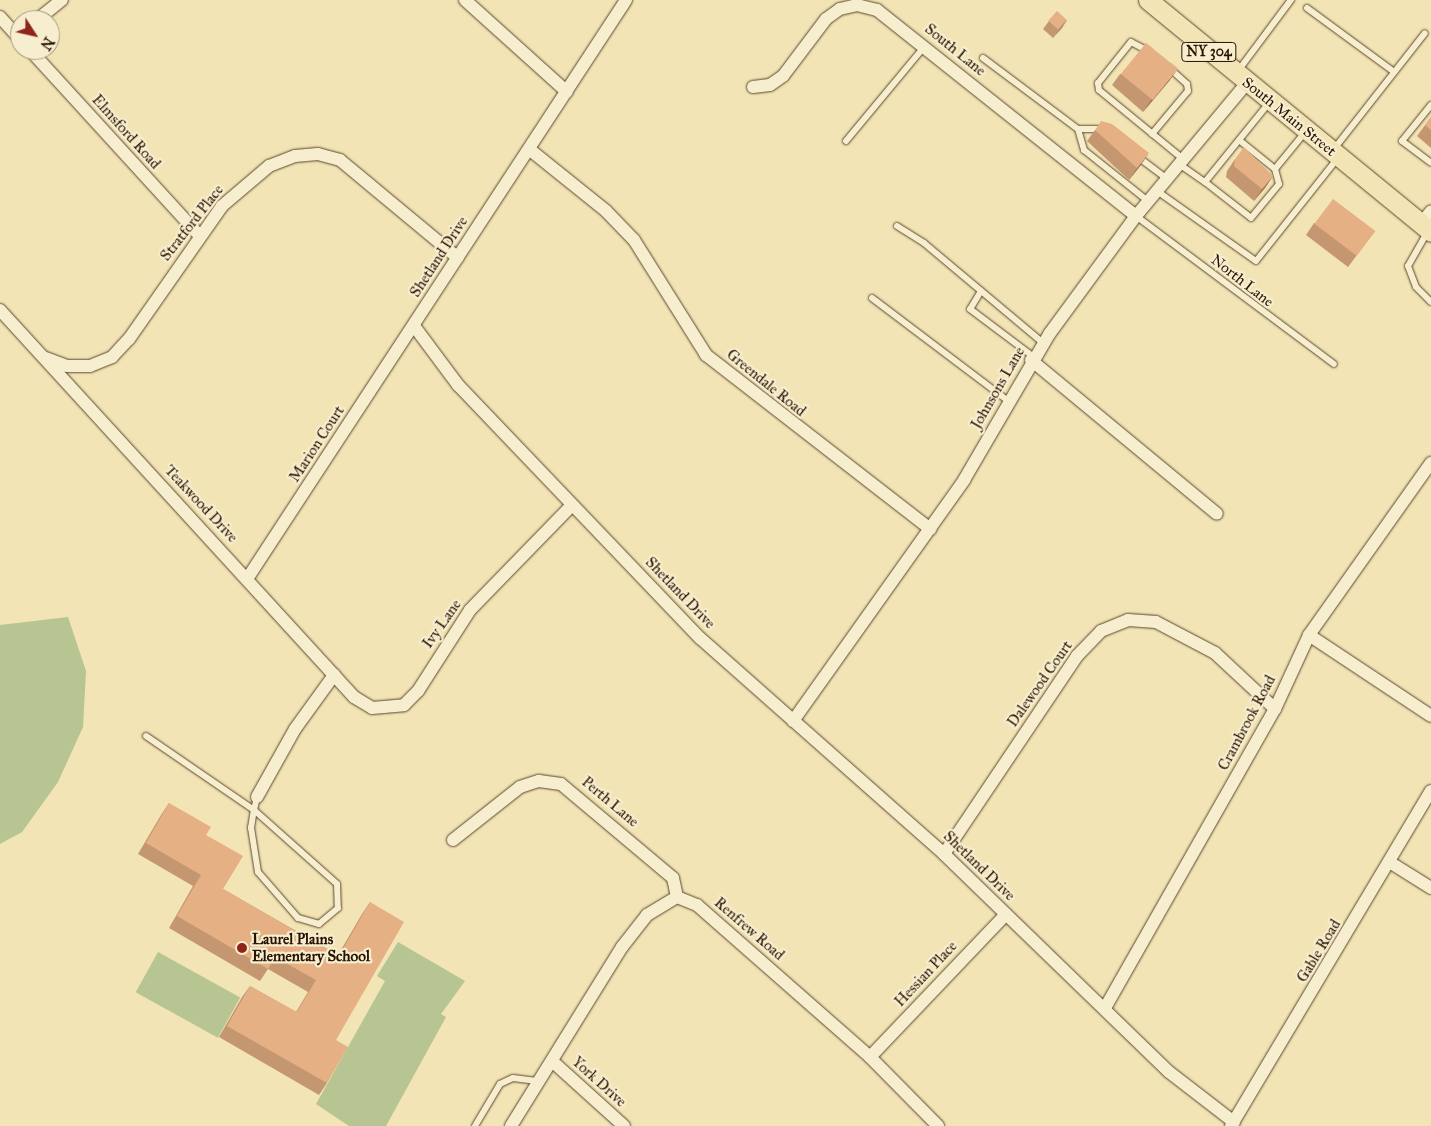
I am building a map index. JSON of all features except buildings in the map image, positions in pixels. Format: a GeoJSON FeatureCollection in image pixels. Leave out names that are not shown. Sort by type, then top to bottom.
{"type":"FeatureCollection","features":[{"type":"Feature","properties":{"kind":"main road","name":"South Main Street"},"geometry":{"type":"LineString","coordinates":[[1148,0],[1335,155],[1428,224]]}},
{"type":"Feature","properties":{"kind":"street"},"geometry":{"type":"LineString","coordinates":[[50,10],[62,0]]}},
{"type":"Feature","properties":{"kind":"street"},"geometry":{"type":"LineString","coordinates":[[465,0],[567,92]]}},
{"type":"Feature","properties":{"kind":"street","name":"Shetland Drive"},"geometry":{"type":"LineString","coordinates":[[626,0],[414,326],[458,385],[700,638],[944,854],[1169,1072],[1232,1124]]}},
{"type":"Feature","properties":{"kind":"street","name":"South Lane"},"geometry":{"type":"LineString","coordinates":[[753,86],[770,85],[783,76],[840,9],[858,6],[877,10],[1136,216]]}},
{"type":"Feature","properties":{"kind":"street"},"geometry":{"type":"LineString","coordinates":[[0,18],[10,28]]}},
{"type":"Feature","properties":{"kind":"street","name":"Elmsford Road"},"geometry":{"type":"LineString","coordinates":[[39,60],[199,235]]}},
{"type":"Feature","properties":{"kind":"street","name":"Johnsons Lane"},"geometry":{"type":"LineString","coordinates":[[793,721],[964,480],[1043,343],[1136,216],[1181,162],[1241,78]]}},
{"type":"Feature","properties":{"kind":"street","name":"Greendale Road"},"geometry":{"type":"LineString","coordinates":[[529,149],[606,211],[634,240],[683,325],[706,355],[930,529]]}},
{"type":"Feature","properties":{"kind":"street","name":"Stratford Place"},"geometry":{"type":"LineString","coordinates":[[0,310],[43,357],[67,366],[90,366],[112,357],[129,339],[199,235],[244,184],[269,166],[295,156],[318,154],[358,172],[458,258]]}},
{"type":"Feature","properties":{"kind":"street","name":"Marion Court"},"geometry":{"type":"LineString","coordinates":[[248,579],[414,326]]}},
{"type":"Feature","properties":{"kind":"street","name":"Teakwood Drive"},"geometry":{"type":"LineString","coordinates":[[43,357],[334,675]]}},
{"type":"Feature","properties":{"kind":"street"},"geometry":{"type":"LineString","coordinates":[[1033,359],[1217,514]]}},
{"type":"Feature","properties":{"kind":"street","name":"Crambrook Road"},"geometry":{"type":"LineString","coordinates":[[1105,1008],[1275,709],[1308,635],[1431,463]]}},
{"type":"Feature","properties":{"kind":"street","name":"Ivy Lane"},"geometry":{"type":"LineString","coordinates":[[334,675],[354,697],[372,708],[404,705],[470,610],[572,505]]}},
{"type":"Feature","properties":{"kind":"street","name":"Dalewood Court"},"geometry":{"type":"LineString","coordinates":[[944,854],[1077,656],[1101,632],[1128,620],[1156,622],[1215,653],[1275,709]]}},
{"type":"Feature","properties":{"kind":"street"},"geometry":{"type":"LineString","coordinates":[[1308,635],[1431,716]]}},
{"type":"Feature","properties":{"kind":"street"},"geometry":{"type":"LineString","coordinates":[[257,797],[295,729],[334,675]]}},
{"type":"Feature","properties":{"kind":"street","name":"Perth Lane"},"geometry":{"type":"LineString","coordinates":[[453,840],[520,787],[539,780],[561,784],[673,878],[677,897]]}},
{"type":"Feature","properties":{"kind":"street","name":"Gable Road"},"geometry":{"type":"LineString","coordinates":[[1232,1124],[1391,863],[1431,791]]}},
{"type":"Feature","properties":{"kind":"street"},"geometry":{"type":"LineString","coordinates":[[1391,863],[1431,888]]}},
{"type":"Feature","properties":{"kind":"street"},"geometry":{"type":"LineString","coordinates":[[511,1126],[647,914],[677,897]]}},
{"type":"Feature","properties":{"kind":"street","name":"Renfrew Road"},"geometry":{"type":"LineString","coordinates":[[677,897],[697,905],[870,1058],[938,1126]]}},
{"type":"Feature","properties":{"kind":"street","name":"Hessian Place"},"geometry":{"type":"LineString","coordinates":[[870,1058],[1006,914]]}},
{"type":"Feature","properties":{"kind":"street","name":"York Drive"},"geometry":{"type":"LineString","coordinates":[[552,1061],[624,1126]]}},
{"type":"Feature","properties":{"kind":"lane"},"geometry":{"type":"LineString","coordinates":[[1241,78],[1291,0]]}},
{"type":"Feature","properties":{"kind":"lane"},"geometry":{"type":"LineString","coordinates":[[1306,8],[1394,72]]}},
{"type":"Feature","properties":{"kind":"lane"},"geometry":{"type":"LineString","coordinates":[[1157,191],[1256,261],[1394,72],[1425,33]]}},
{"type":"Feature","properties":{"kind":"lane"},"geometry":{"type":"LineString","coordinates":[[1152,54],[1131,42],[1098,83],[1098,90],[1152,134],[1181,162],[1251,218],[1279,184],[1276,169],[1239,140]]}},
{"type":"Feature","properties":{"kind":"lane"},"geometry":{"type":"LineString","coordinates":[[846,141],[924,46]]}},
{"type":"Feature","properties":{"kind":"lane"},"geometry":{"type":"LineString","coordinates":[[983,58],[1078,129],[1084,150],[1148,202]]}},
{"type":"Feature","properties":{"kind":"lane"},"geometry":{"type":"LineString","coordinates":[[1152,134],[1188,91],[1187,84],[1159,60]]}},
{"type":"Feature","properties":{"kind":"lane"},"geometry":{"type":"LineString","coordinates":[[1205,182],[1270,102]]}},
{"type":"Feature","properties":{"kind":"lane"},"geometry":{"type":"LineString","coordinates":[[1431,105],[1402,141],[1431,163]]}},
{"type":"Feature","properties":{"kind":"lane"},"geometry":{"type":"LineString","coordinates":[[1078,129],[1091,126],[1108,133]]}},
{"type":"Feature","properties":{"kind":"lane"},"geometry":{"type":"LineString","coordinates":[[1276,169],[1306,131]]}},
{"type":"Feature","properties":{"kind":"lane"},"geometry":{"type":"LineString","coordinates":[[1130,150],[1166,179]]}},
{"type":"Feature","properties":{"kind":"lane","name":"North Lane"},"geometry":{"type":"LineString","coordinates":[[1136,216],[1334,364]]}},
{"type":"Feature","properties":{"kind":"lane"},"geometry":{"type":"LineString","coordinates":[[1428,224],[1408,266],[1416,287],[1431,302]]}},
{"type":"Feature","properties":{"kind":"lane"},"geometry":{"type":"LineString","coordinates":[[896,226],[981,291],[1043,343]]}},
{"type":"Feature","properties":{"kind":"lane"},"geometry":{"type":"LineString","coordinates":[[981,291],[970,309],[1033,359]]}},
{"type":"Feature","properties":{"kind":"lane"},"geometry":{"type":"LineString","coordinates":[[872,298],[1008,401]]}},
{"type":"Feature","properties":{"kind":"lane"},"geometry":{"type":"LineString","coordinates":[[146,736],[254,810],[336,884],[340,899],[331,916],[319,924],[298,918],[258,872],[251,828],[254,810],[257,797]]}},
{"type":"Feature","properties":{"kind":"lane"},"geometry":{"type":"LineString","coordinates":[[475,1126],[500,1084],[513,1078],[539,1081]]}},
{"type":"Feature","properties":{"kind":"green space"},"geometry":{"type":"Polygon","coordinates":[[[68,617],[86,671],[83,727],[58,782],[22,832],[0,844],[0,625],[68,617]]]}},
{"type":"Feature","properties":{"kind":"green space"},"geometry":{"type":"Polygon","coordinates":[[[398,942],[465,981],[441,1014],[446,1017],[386,1126],[349,1126],[316,1104],[385,981],[377,976],[398,942]]]}},
{"type":"Feature","properties":{"kind":"green space"},"geometry":{"type":"Polygon","coordinates":[[[158,952],[240,998],[218,1038],[136,992],[158,952]]]}},
{"type":"Feature","properties":{"kind":"place","name":"Laurel Plains Elementary School"},"geometry":{"type":"Point","coordinates":[242,948]}}]}
